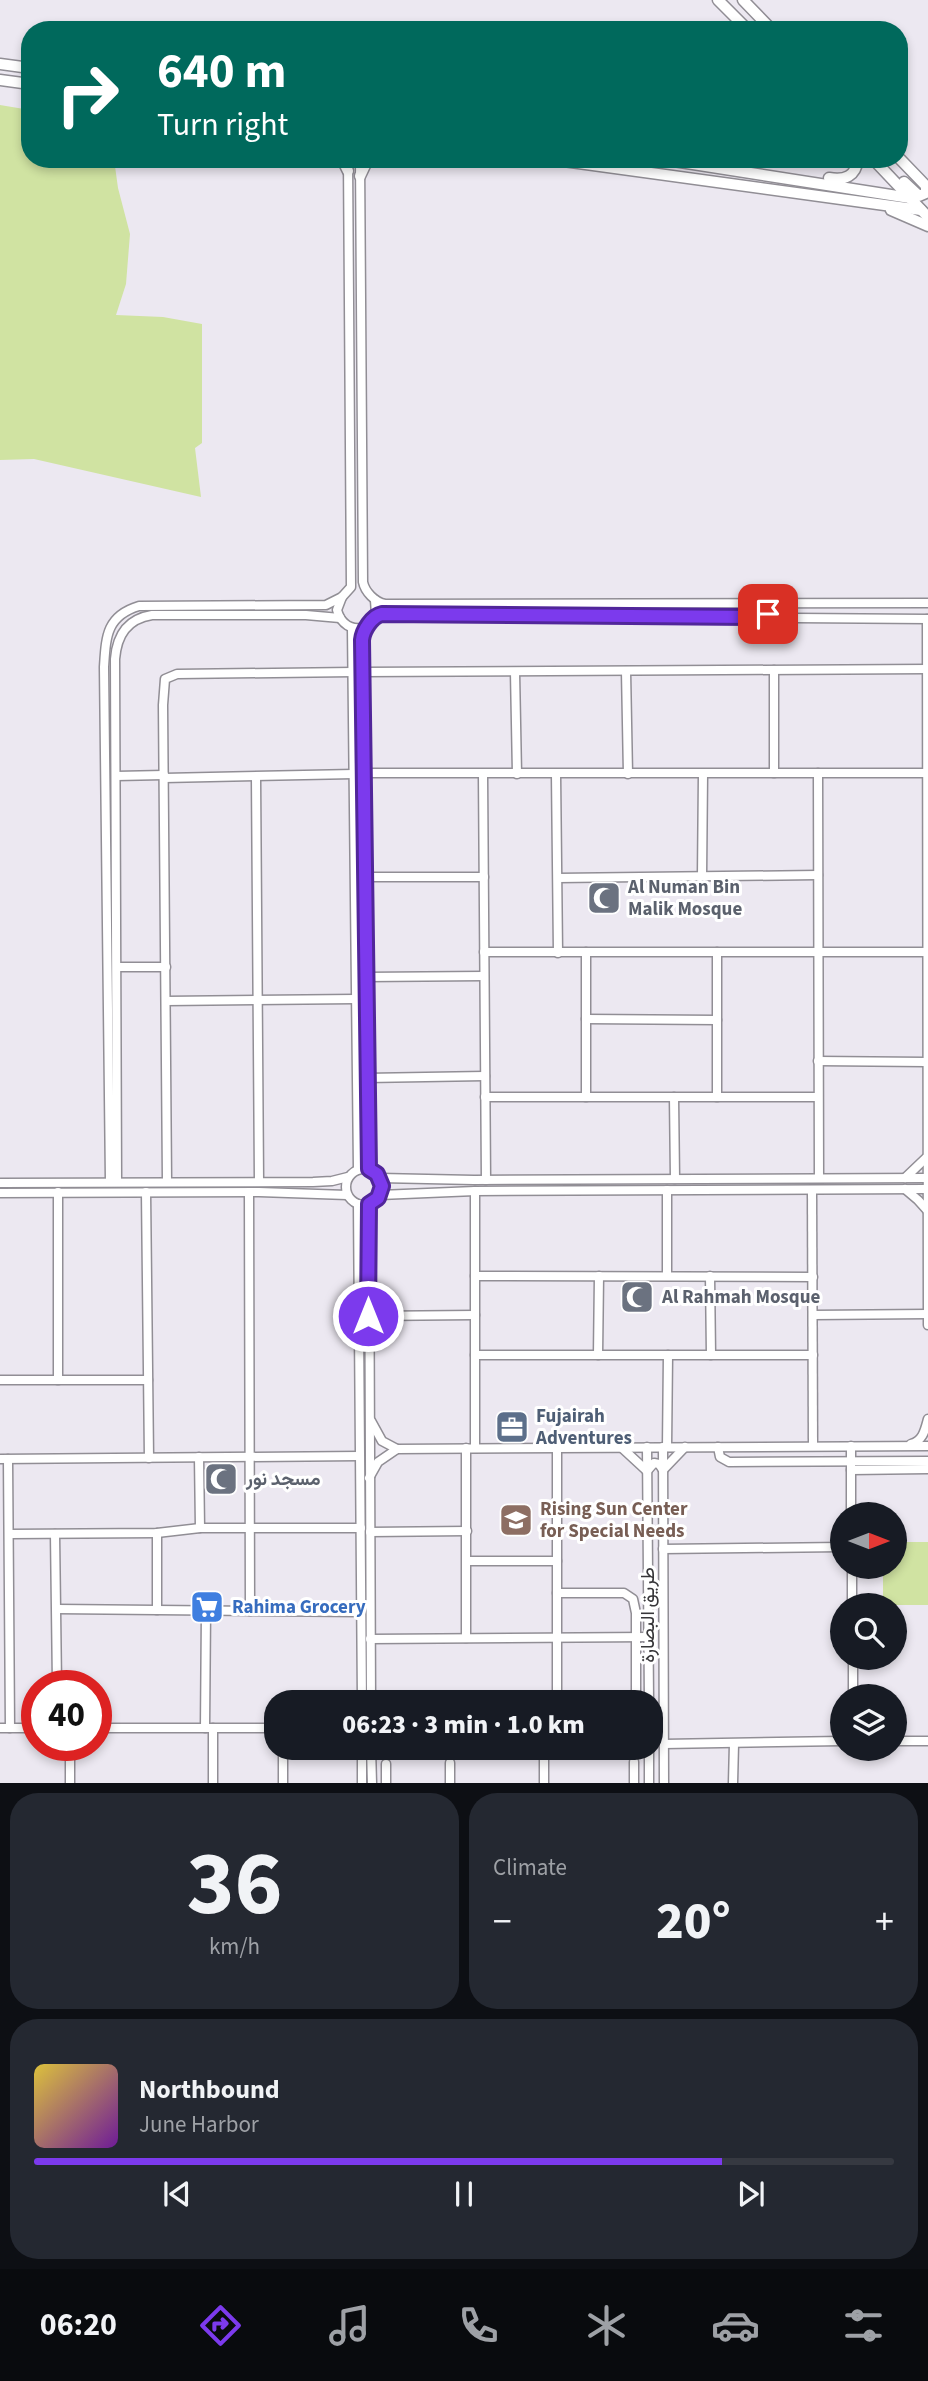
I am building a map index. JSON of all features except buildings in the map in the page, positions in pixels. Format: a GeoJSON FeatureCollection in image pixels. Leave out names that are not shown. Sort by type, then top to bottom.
{"type":"FeatureCollection","features":[{"type":"Feature","properties":{"kind":"main road"},"geometry":{"type":"LineString","coordinates":[[718,0],[739,21]]}},
{"type":"Feature","properties":{"kind":"main road"},"geometry":{"type":"LineString","coordinates":[[743,0],[763,21]]}},
{"type":"Feature","properties":{"kind":"main road"},"geometry":{"type":"LineString","coordinates":[[0,64],[21,67]]}},
{"type":"Feature","properties":{"kind":"main road"},"geometry":{"type":"LineString","coordinates":[[0,80],[21,83]]}},
{"type":"Feature","properties":{"kind":"main road"},"geometry":{"type":"LineString","coordinates":[[890,168],[917,195],[922,196],[927,187],[908,167]]}},
{"type":"Feature","properties":{"kind":"main road"},"geometry":{"type":"LineString","coordinates":[[360,176],[364,168]]}},
{"type":"Feature","properties":{"kind":"main road"},"geometry":{"type":"LineString","coordinates":[[615,168],[924,213]]}},
{"type":"Feature","properties":{"kind":"main road"},"geometry":{"type":"LineString","coordinates":[[722,168],[909,198]]}},
{"type":"Feature","properties":{"kind":"main road"},"geometry":{"type":"LineString","coordinates":[[797,179],[845,178],[855,168]]}},
{"type":"Feature","properties":{"kind":"main road"},"geometry":{"type":"LineString","coordinates":[[881,168],[924,213]]}},
{"type":"Feature","properties":{"kind":"main road"},"geometry":{"type":"LineString","coordinates":[[874,204],[928,226]]}},
{"type":"Feature","properties":{"kind":"street"},"geometry":{"type":"LineString","coordinates":[[360,168],[363,582],[367,592],[375,600],[385,604],[928,603]]}},
{"type":"Feature","properties":{"kind":"street"},"geometry":{"type":"LineString","coordinates":[[340,618],[338,605],[352,582],[348,171]]}},
{"type":"Feature","properties":{"kind":"street"},"geometry":{"type":"LineString","coordinates":[[113,1181],[104,667],[107,634],[119,615],[139,606],[326,605],[356,589],[367,592]]}},
{"type":"Feature","properties":{"kind":"street"},"geometry":{"type":"LineString","coordinates":[[358,672],[362,638],[366,626],[376,615],[375,600]]}},
{"type":"Feature","properties":{"kind":"street"},"geometry":{"type":"LineString","coordinates":[[752,617],[794,614],[797,607],[792,603]]}},
{"type":"Feature","properties":{"kind":"street"},"geometry":{"type":"LineString","coordinates":[[825,618],[822,612],[827,609],[848,608],[866,603]]}},
{"type":"Feature","properties":{"kind":"street"},"geometry":{"type":"LineString","coordinates":[[113,1133],[118,967],[116,648],[119,637],[132,621],[152,615],[328,616],[340,618],[352,628],[358,672],[358,1169]]}},
{"type":"Feature","properties":{"kind":"street"},"geometry":{"type":"LineString","coordinates":[[376,615],[927,619],[928,1325]]}},
{"type":"Feature","properties":{"kind":"street"},"geometry":{"type":"LineString","coordinates":[[352,628],[366,626]]}},
{"type":"Feature","properties":{"kind":"street"},"geometry":{"type":"LineString","coordinates":[[167,1181],[164,688],[165,679],[170,675],[927,669]]}},
{"type":"Feature","properties":{"kind":"street"},"geometry":{"type":"LineString","coordinates":[[774,670],[774,773]]}},
{"type":"Feature","properties":{"kind":"street"},"geometry":{"type":"LineString","coordinates":[[626,671],[628,774]]}},
{"type":"Feature","properties":{"kind":"street"},"geometry":{"type":"LineString","coordinates":[[515,672],[517,774]]}},
{"type":"Feature","properties":{"kind":"street"},"geometry":{"type":"LineString","coordinates":[[818,773],[818,1178]]}},
{"type":"Feature","properties":{"kind":"street"},"geometry":{"type":"LineString","coordinates":[[116,776],[927,773]]}},
{"type":"Feature","properties":{"kind":"street"},"geometry":{"type":"LineString","coordinates":[[359,774],[364,877],[369,1169]]}},
{"type":"Feature","properties":{"kind":"street"},"geometry":{"type":"LineString","coordinates":[[483,774],[486,1180]]}},
{"type":"Feature","properties":{"kind":"street"},"geometry":{"type":"LineString","coordinates":[[556,774],[558,953]]}},
{"type":"Feature","properties":{"kind":"street"},"geometry":{"type":"LineString","coordinates":[[702,876],[703,774]]}},
{"type":"Feature","properties":{"kind":"street"},"geometry":{"type":"LineString","coordinates":[[256,777],[259,1181]]}},
{"type":"Feature","properties":{"kind":"street"},"geometry":{"type":"LineString","coordinates":[[558,878],[818,875]]}},
{"type":"Feature","properties":{"kind":"street"},"geometry":{"type":"LineString","coordinates":[[364,877],[484,877]]}},
{"type":"Feature","properties":{"kind":"street"},"geometry":{"type":"LineString","coordinates":[[484,952],[926,952]]}},
{"type":"Feature","properties":{"kind":"street"},"geometry":{"type":"LineString","coordinates":[[586,952],[586,1097]]}},
{"type":"Feature","properties":{"kind":"street"},"geometry":{"type":"LineString","coordinates":[[717,952],[717,1097]]}},
{"type":"Feature","properties":{"kind":"street"},"geometry":{"type":"LineString","coordinates":[[118,967],[166,967]]}},
{"type":"Feature","properties":{"kind":"street"},"geometry":{"type":"LineString","coordinates":[[365,977],[484,976]]}},
{"type":"Feature","properties":{"kind":"street"},"geometry":{"type":"LineString","coordinates":[[166,1001],[356,999]]}},
{"type":"Feature","properties":{"kind":"street"},"geometry":{"type":"LineString","coordinates":[[586,1019],[717,1020]]}},
{"type":"Feature","properties":{"kind":"street"},"geometry":{"type":"LineString","coordinates":[[818,1061],[927,1059]]}},
{"type":"Feature","properties":{"kind":"street"},"geometry":{"type":"LineString","coordinates":[[366,1077],[485,1076]]}},
{"type":"Feature","properties":{"kind":"street"},"geometry":{"type":"LineString","coordinates":[[485,1097],[818,1097]]}},
{"type":"Feature","properties":{"kind":"street"},"geometry":{"type":"LineString","coordinates":[[674,1097],[675,1179]]}},
{"type":"Feature","properties":{"kind":"street"},"geometry":{"type":"LineString","coordinates":[[905,1178],[926,1158]]}},
{"type":"Feature","properties":{"kind":"street"},"geometry":{"type":"LineString","coordinates":[[0,1183],[332,1181],[348,1177],[358,1169],[369,1169],[380,1178],[380,1195]]}},
{"type":"Feature","properties":{"kind":"street"},"geometry":{"type":"LineString","coordinates":[[347,1195],[345,1186],[348,1177]]}},
{"type":"Feature","properties":{"kind":"street"},"geometry":{"type":"LineString","coordinates":[[380,1178],[926,1178]]}},
{"type":"Feature","properties":{"kind":"street"},"geometry":{"type":"LineString","coordinates":[[905,1189],[927,1210]]}},
{"type":"Feature","properties":{"kind":"street"},"geometry":{"type":"LineString","coordinates":[[0,1193],[249,1192],[347,1195],[358,1204],[369,1204],[380,1195],[475,1191],[926,1189]]}},
{"type":"Feature","properties":{"kind":"street"},"geometry":{"type":"LineString","coordinates":[[667,1190],[667,1276]]}},
{"type":"Feature","properties":{"kind":"street"},"geometry":{"type":"LineString","coordinates":[[807,1462],[813,1355],[812,1190]]}},
{"type":"Feature","properties":{"kind":"street"},"geometry":{"type":"LineString","coordinates":[[466,1638],[467,1531],[475,1355],[475,1191]]}},
{"type":"Feature","properties":{"kind":"street"},"geometry":{"type":"LineString","coordinates":[[58,1192],[58,1380]]}},
{"type":"Feature","properties":{"kind":"street"},"geometry":{"type":"LineString","coordinates":[[146,1192],[149,1458]]}},
{"type":"Feature","properties":{"kind":"street"},"geometry":{"type":"LineString","coordinates":[[249,1192],[250,1611]]}},
{"type":"Feature","properties":{"kind":"street"},"geometry":{"type":"LineString","coordinates":[[358,1204],[362,1690]]}},
{"type":"Feature","properties":{"kind":"street"},"geometry":{"type":"LineString","coordinates":[[369,1204],[371,1690]]}},
{"type":"Feature","properties":{"kind":"street"},"geometry":{"type":"LineString","coordinates":[[475,1276],[813,1277]]}},
{"type":"Feature","properties":{"kind":"street"},"geometry":{"type":"LineString","coordinates":[[598,1355],[599,1276]]}},
{"type":"Feature","properties":{"kind":"street"},"geometry":{"type":"LineString","coordinates":[[710,1276],[711,1355]]}},
{"type":"Feature","properties":{"kind":"street"},"geometry":{"type":"LineString","coordinates":[[813,1315],[928,1314]]}},
{"type":"Feature","properties":{"kind":"street"},"geometry":{"type":"LineString","coordinates":[[368,1316],[475,1315]]}},
{"type":"Feature","properties":{"kind":"street"},"geometry":{"type":"LineString","coordinates":[[475,1355],[813,1355]]}},
{"type":"Feature","properties":{"kind":"street","name":"طريق البصارة"},"geometry":{"type":"LineString","coordinates":[[664,1783],[663,1470],[668,1355]]}},
{"type":"Feature","properties":{"kind":"street"},"geometry":{"type":"LineString","coordinates":[[0,1380],[148,1380]]}},
{"type":"Feature","properties":{"kind":"street"},"geometry":{"type":"LineString","coordinates":[[369,1415],[382,1441],[397,1448],[928,1446]]}},
{"type":"Feature","properties":{"kind":"street"},"geometry":{"type":"LineString","coordinates":[[905,1446],[916,1443],[923,1435],[928,1419]]}},
{"type":"Feature","properties":{"kind":"street"},"geometry":{"type":"LineString","coordinates":[[851,1446],[851,1502]]}},
{"type":"Feature","properties":{"kind":"street"},"geometry":{"type":"LineString","coordinates":[[621,1447],[647,1471],[654,1463],[659,1464],[663,1470],[685,1447]]}},
{"type":"Feature","properties":{"kind":"street","name":"طريق البصارة"},"geometry":{"type":"LineString","coordinates":[[647,1447],[649,1690]]}},
{"type":"Feature","properties":{"kind":"street"},"geometry":{"type":"LineString","coordinates":[[718,1447],[720,1457],[726,1461],[807,1462],[928,1469]]}},
{"type":"Feature","properties":{"kind":"street"},"geometry":{"type":"LineString","coordinates":[[750,1447],[751,1462]]}},
{"type":"Feature","properties":{"kind":"street"},"geometry":{"type":"LineString","coordinates":[[774,1447],[774,1462]]}},
{"type":"Feature","properties":{"kind":"street"},"geometry":{"type":"LineString","coordinates":[[369,1478],[382,1457],[397,1448]]}},
{"type":"Feature","properties":{"kind":"street"},"geometry":{"type":"LineString","coordinates":[[557,1448],[557,1690]]}},
{"type":"Feature","properties":{"kind":"street"},"geometry":{"type":"LineString","coordinates":[[5,1728],[4,1549],[10,1534],[4,1459],[360,1455]]}},
{"type":"Feature","properties":{"kind":"street"},"geometry":{"type":"LineString","coordinates":[[199,1457],[200,1528]]}},
{"type":"Feature","properties":{"kind":"street"},"geometry":{"type":"LineString","coordinates":[[851,1466],[928,1461]]}},
{"type":"Feature","properties":{"kind":"street"},"geometry":{"type":"LineString","coordinates":[[10,1534],[157,1533],[200,1528],[361,1528]]}},
{"type":"Feature","properties":{"kind":"street"},"geometry":{"type":"LineString","coordinates":[[370,1532],[467,1531]]}},
{"type":"Feature","properties":{"kind":"street"},"geometry":{"type":"LineString","coordinates":[[157,1533],[157,1610]]}},
{"type":"Feature","properties":{"kind":"street"},"geometry":{"type":"LineString","coordinates":[[55,1534],[57,1670]]}},
{"type":"Feature","properties":{"kind":"street"},"geometry":{"type":"LineString","coordinates":[[663,1549],[830,1547]]}},
{"type":"Feature","properties":{"kind":"street"},"geometry":{"type":"LineString","coordinates":[[467,1561],[557,1561]]}},
{"type":"Feature","properties":{"kind":"street"},"geometry":{"type":"LineString","coordinates":[[557,1593],[627,1594],[635,1604],[636,1690]]}},
{"type":"Feature","properties":{"kind":"street"},"geometry":{"type":"LineString","coordinates":[[57,1609],[361,1612]]}},
{"type":"Feature","properties":{"kind":"street"},"geometry":{"type":"LineString","coordinates":[[206,1611],[213,1783]]}},
{"type":"Feature","properties":{"kind":"street"},"geometry":{"type":"LineString","coordinates":[[370,1639],[649,1637]]}},
{"type":"Feature","properties":{"kind":"street"},"geometry":{"type":"LineString","coordinates":[[112,1728],[264,1728]]}},
{"type":"Feature","properties":{"kind":"street"},"geometry":{"type":"LineString","coordinates":[[664,1744],[830,1741]]}},
{"type":"Feature","properties":{"kind":"street"},"geometry":{"type":"LineString","coordinates":[[907,1741],[928,1741]]}},
{"type":"Feature","properties":{"kind":"street"},"geometry":{"type":"LineString","coordinates":[[733,1783],[734,1744]]}},
{"type":"Feature","properties":{"kind":"street"},"geometry":{"type":"LineString","coordinates":[[283,1760],[283,1783]]}},
{"type":"Feature","properties":{"kind":"street"},"geometry":{"type":"LineString","coordinates":[[362,1760],[362,1783]]}},
{"type":"Feature","properties":{"kind":"street"},"geometry":{"type":"LineString","coordinates":[[371,1760],[372,1783]]}},
{"type":"Feature","properties":{"kind":"street"},"geometry":{"type":"LineString","coordinates":[[544,1760],[544,1783]]}},
{"type":"Feature","properties":{"kind":"street"},"geometry":{"type":"LineString","coordinates":[[649,1760],[649,1783]]}},
{"type":"Feature","properties":{"kind":"street"},"geometry":{"type":"LineString","coordinates":[[70,1761],[70,1783]]}},
{"type":"Feature","properties":{"kind":"street"},"geometry":{"type":"LineString","coordinates":[[634,1762],[634,1783]]}},
{"type":"Feature","properties":{"kind":"street"},"geometry":{"type":"LineString","coordinates":[[450,1763],[450,1783]]}},
{"type":"Feature","properties":{"kind":"street"},"geometry":{"type":"LineString","coordinates":[[386,1764],[386,1783]]}},
{"type":"Feature","properties":{"kind":"green space"},"geometry":{"type":"Polygon","coordinates":[[[0,105],[21,108],[21,168],[115,168],[130,234],[126,284],[116,315],[163,317],[202,324],[202,443],[195,448],[201,497],[34,459],[0,460],[0,105]]]}},
{"type":"Feature","properties":{"kind":"green space"},"geometry":{"type":"Polygon","coordinates":[[[907,1542],[928,1542],[928,1605],[907,1605],[907,1593],[883,1593],[883,1579],[907,1579],[907,1542]]]}},
{"type":"Feature","properties":{"kind":"place","name":"Al Numan Bin Malik Mosque"},"geometry":{"type":"Point","coordinates":[604,898]}},
{"type":"Feature","properties":{"kind":"place","name":"Al Rahmah Mosque"},"geometry":{"type":"Point","coordinates":[637,1297]}},
{"type":"Feature","properties":{"kind":"place","name":"Fujairah Adventures"},"geometry":{"type":"Point","coordinates":[512,1427]}},
{"type":"Feature","properties":{"kind":"place","name":"مسجد نور"},"geometry":{"type":"Point","coordinates":[221,1479]}},
{"type":"Feature","properties":{"kind":"place","name":"Rising Sun Center for Special Needs"},"geometry":{"type":"Point","coordinates":[516,1520]}},
{"type":"Feature","properties":{"kind":"place","name":"Rahima Grocery"},"geometry":{"type":"Point","coordinates":[207,1607]}},
{"type":"Feature","properties":{"kind":"route"},"geometry":{"type":"LineString","coordinates":[[368,1316],[369,1204],[378,1198],[382,1186],[377,1174],[369,1169],[366,1077],[362,640],[366,626],[376,615],[382,614],[752,617],[768,614]]}}]}
